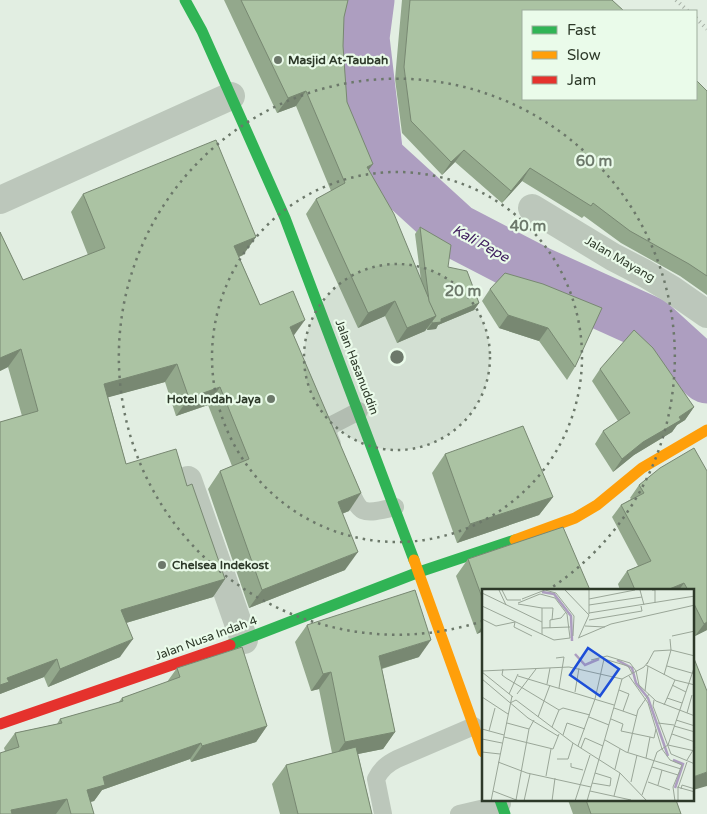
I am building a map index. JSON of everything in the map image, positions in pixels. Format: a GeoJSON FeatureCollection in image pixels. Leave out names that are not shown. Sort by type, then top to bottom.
{"type":"FeatureCollection","features":[{"type":"Feature","properties":{"kind":"main road","name":"Jalan Hasanuddin"},"geometry":{"type":"LineString","coordinates":[[185,0],[202,32],[285,218],[395,507],[482,749]]}},
{"type":"Feature","properties":{"kind":"main road","name":"Jalan Nusa Indah 4"},"geometry":{"type":"LineString","coordinates":[[0,724],[244,640],[419,572],[548,529],[575,518],[597,505],[642,468],[707,430]]}},
{"type":"Feature","properties":{"kind":"street"},"geometry":{"type":"LineString","coordinates":[[0,200],[231,96]]}},
{"type":"Feature","properties":{"kind":"street","name":"Jalan Mayang"},"geometry":{"type":"LineString","coordinates":[[532,208],[613,257],[665,285],[707,314]]}},
{"type":"Feature","properties":{"kind":"street"},"geometry":{"type":"LineString","coordinates":[[188,480],[244,640]]}},
{"type":"Feature","properties":{"kind":"lane"},"geometry":{"type":"LineString","coordinates":[[358,411],[330,426],[328,434],[357,505],[363,511],[372,513],[395,507]]}},
{"type":"Feature","properties":{"kind":"lane"},"geometry":{"type":"LineString","coordinates":[[383,814],[376,779],[380,771],[387,764],[474,726]]}},
{"type":"Feature","properties":{"kind":"lane"},"geometry":{"type":"LineString","coordinates":[[459,814],[503,806]]}},
{"type":"Feature","properties":{"kind":"building"},"geometry":{"type":"Polygon","coordinates":[[[241,0],[348,0],[344,17],[343,46],[347,102],[373,164],[367,167],[394,214],[436,316],[407,328],[395,301],[368,313],[316,199],[345,183],[306,91],[288,98],[241,0]]]}},
{"type":"Feature","properties":{"kind":"building"},"geometry":{"type":"Polygon","coordinates":[[[410,0],[612,0],[623,10],[522,10],[522,100],[697,100],[697,81],[707,91],[707,276],[630,231],[593,203],[591,206],[530,168],[511,191],[464,150],[451,162],[411,121],[404,67],[410,0]]]}},
{"type":"Feature","properties":{"kind":"building"},"geometry":{"type":"Polygon","coordinates":[[[216,140],[256,237],[234,246],[260,305],[293,291],[305,320],[290,327],[361,493],[338,502],[358,552],[262,590],[220,471],[249,459],[220,387],[189,398],[177,364],[104,384],[126,464],[176,449],[187,486],[192,484],[225,579],[121,610],[133,639],[60,669],[57,659],[7,678],[9,682],[0,685],[0,422],[38,411],[21,349],[0,358],[0,232],[23,280],[105,248],[83,194],[216,140]]]}},
{"type":"Feature","properties":{"kind":"building"},"geometry":{"type":"Polygon","coordinates":[[[420,227],[451,245],[448,267],[467,271],[479,303],[441,319],[441,322],[432,323],[436,316],[429,301],[420,227]]]}},
{"type":"Feature","properties":{"kind":"building"},"geometry":{"type":"Polygon","coordinates":[[[505,273],[543,284],[602,308],[575,367],[548,328],[508,315],[490,289],[505,273]]]}},
{"type":"Feature","properties":{"kind":"building"},"geometry":{"type":"Polygon","coordinates":[[[634,330],[653,348],[694,407],[679,417],[681,420],[643,442],[622,459],[603,431],[630,413],[600,369],[634,330]]]}},
{"type":"Feature","properties":{"kind":"building"},"geometry":{"type":"Polygon","coordinates":[[[523,426],[553,497],[470,524],[445,454],[523,426]]]}},
{"type":"Feature","properties":{"kind":"building"},"geometry":{"type":"Polygon","coordinates":[[[694,448],[707,471],[707,622],[704,624],[694,604],[694,589],[687,589],[684,583],[669,589],[635,589],[627,571],[651,561],[621,505],[644,493],[639,485],[660,468],[694,448]]]}},
{"type":"Feature","properties":{"kind":"building"},"geometry":{"type":"Polygon","coordinates":[[[563,527],[590,589],[482,589],[482,597],[468,559],[563,527]]]}},
{"type":"Feature","properties":{"kind":"building"},"geometry":{"type":"Polygon","coordinates":[[[415,590],[431,640],[379,656],[395,732],[345,742],[331,672],[323,674],[307,625],[415,590]]]}},
{"type":"Feature","properties":{"kind":"building"},"geometry":{"type":"Polygon","coordinates":[[[242,647],[267,726],[202,746],[201,743],[103,777],[105,785],[87,790],[94,814],[71,814],[67,799],[11,810],[12,814],[0,814],[0,753],[19,747],[15,733],[62,723],[60,719],[123,701],[122,698],[180,677],[177,668],[242,647]]]}},
{"type":"Feature","properties":{"kind":"building"},"geometry":{"type":"Polygon","coordinates":[[[694,658],[707,691],[707,772],[694,777],[694,658]]]}},
{"type":"Feature","properties":{"kind":"building"},"geometry":{"type":"Polygon","coordinates":[[[356,747],[372,814],[298,814],[286,765],[356,747]]]}},
{"type":"Feature","properties":{"kind":"building"},"geometry":{"type":"Polygon","coordinates":[[[587,802],[677,802],[681,814],[591,814],[587,802]]]}},
{"type":"Feature","properties":{"kind":"waterway","name":"Kali Pepe"},"geometry":{"type":"LineString","coordinates":[[367,0],[362,38],[376,158],[456,231],[537,273],[650,324],[707,376]]}},
{"type":"Feature","properties":{"kind":"railway"},"geometry":{"type":"LineString","coordinates":[[676,0],[687,10]]}},
{"type":"Feature","properties":{"kind":"railway"},"geometry":{"type":"LineString","coordinates":[[697,19],[707,29]]}},
{"type":"Feature","properties":{"kind":"traffic: fast"},"geometry":{"type":"LineString","coordinates":[[185,0],[202,31],[285,218],[414,560]]}},
{"type":"Feature","properties":{"kind":"traffic: fast"},"geometry":{"type":"LineString","coordinates":[[230,645],[419,572],[515,540]]}},
{"type":"Feature","properties":{"kind":"traffic: fast"},"geometry":{"type":"LineString","coordinates":[[501,802],[505,814]]}},
{"type":"Feature","properties":{"kind":"traffic: slow"},"geometry":{"type":"LineString","coordinates":[[515,540],[575,518],[597,505],[642,468],[707,430]]}},
{"type":"Feature","properties":{"kind":"traffic: slow"},"geometry":{"type":"LineString","coordinates":[[414,560],[482,749]]}},
{"type":"Feature","properties":{"kind":"traffic: jam"},"geometry":{"type":"LineString","coordinates":[[0,724],[230,645]]}},
{"type":"Feature","properties":{"kind":"place","name":"Masjid At-Taubah"},"geometry":{"type":"Point","coordinates":[278,60]}},
{"type":"Feature","properties":{"kind":"place","name":"Hotel Indah Jaya"},"geometry":{"type":"Point","coordinates":[271,399]}},
{"type":"Feature","properties":{"kind":"place","name":"Chelsea Indekost"},"geometry":{"type":"Point","coordinates":[162,565]}}]}
